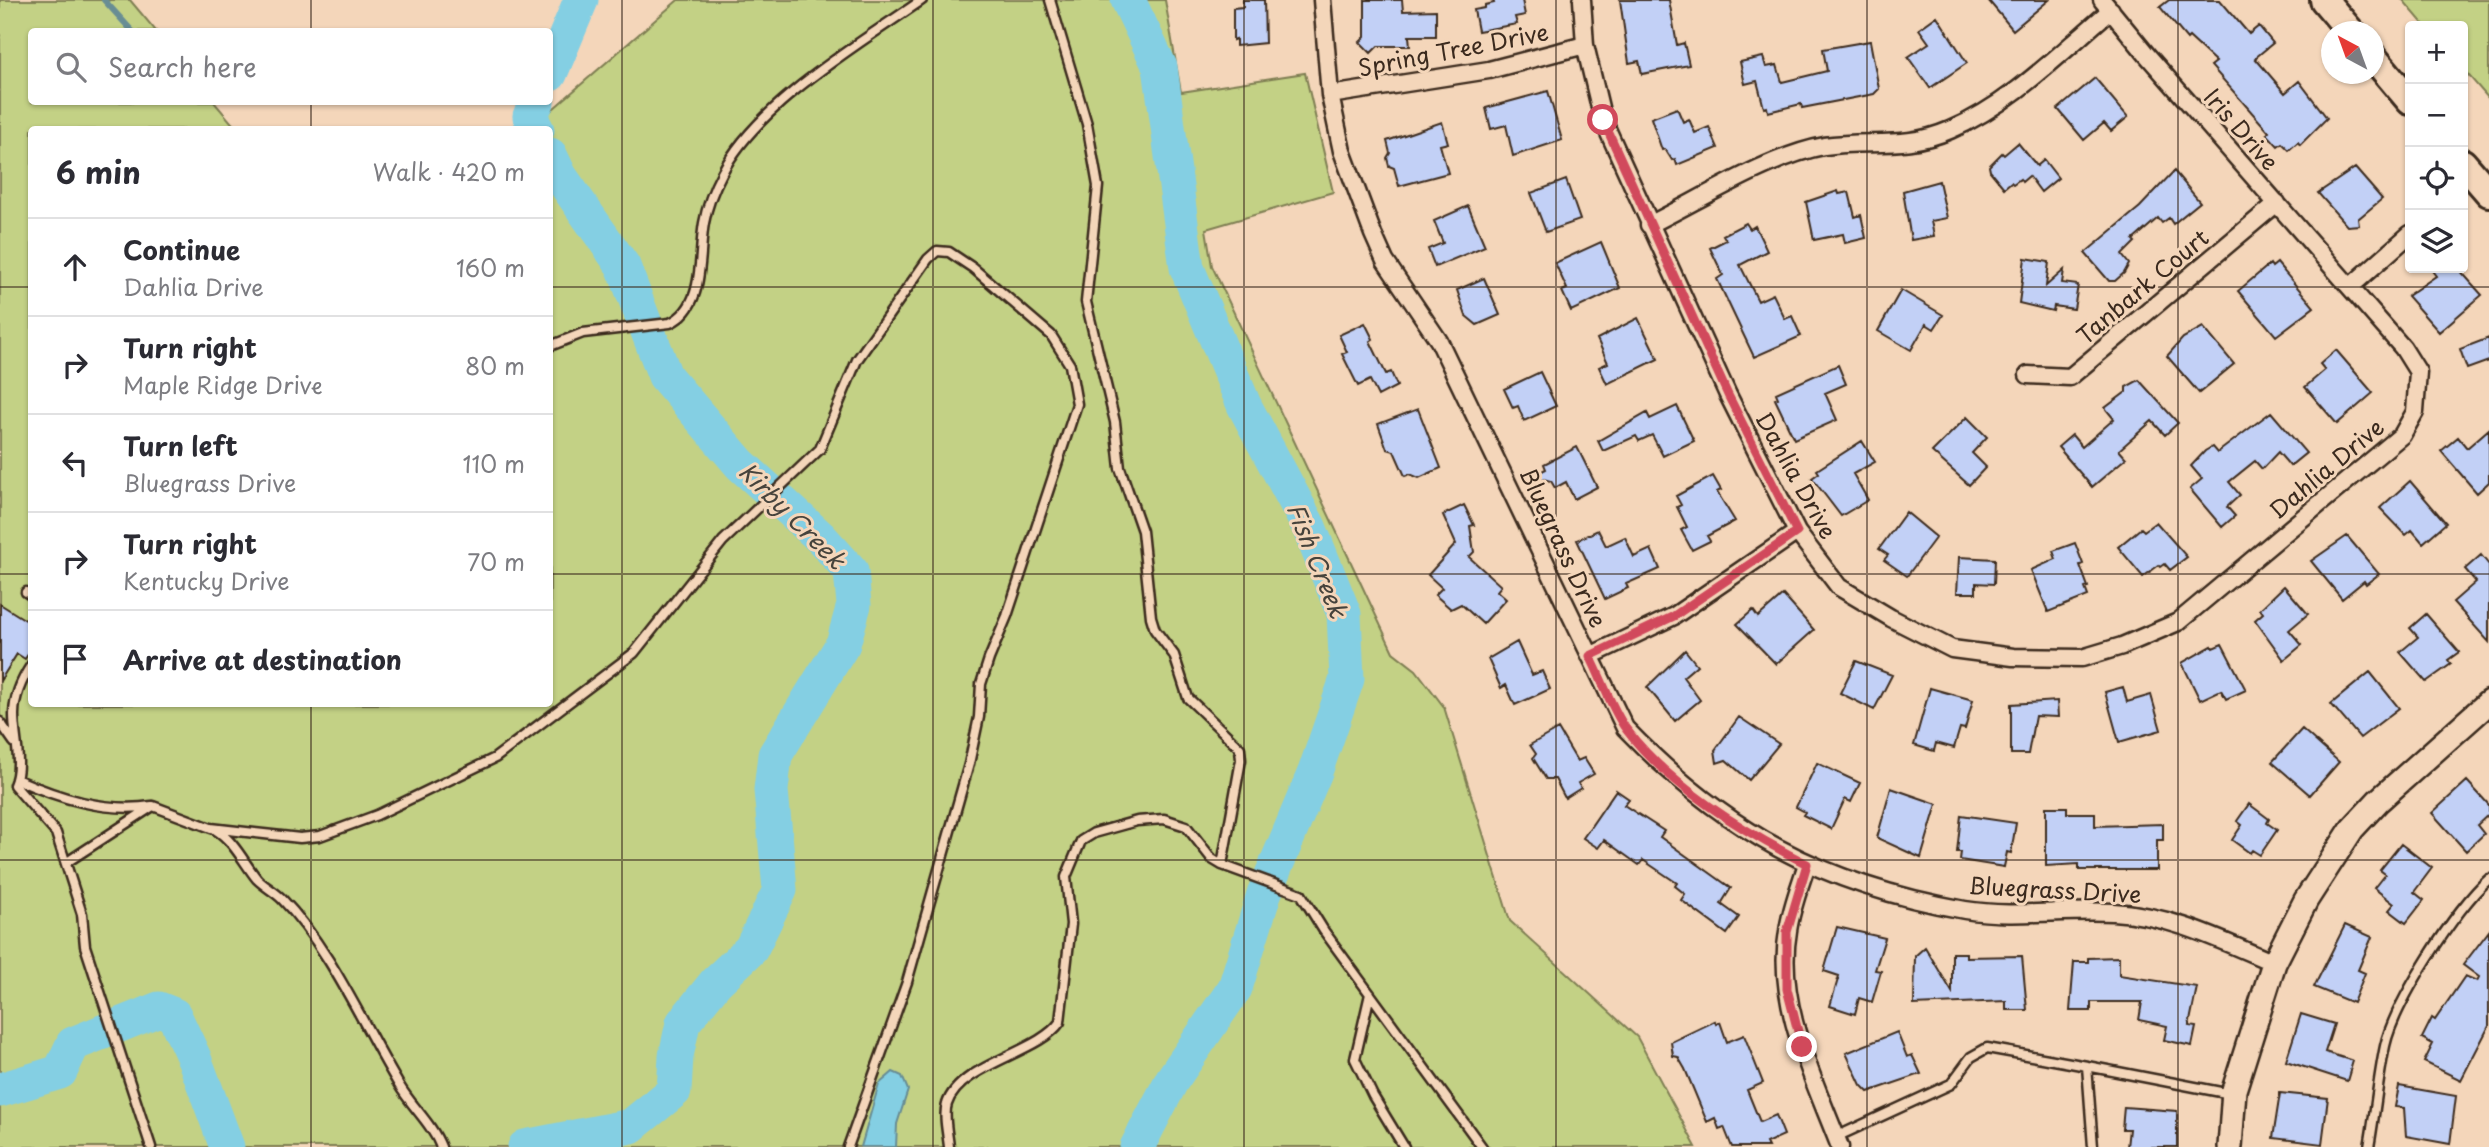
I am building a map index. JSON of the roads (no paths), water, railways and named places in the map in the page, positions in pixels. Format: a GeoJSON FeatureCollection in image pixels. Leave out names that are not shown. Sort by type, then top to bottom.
{"type":"FeatureCollection","features":[{"type":"Feature","properties":{"kind":"main road"},"geometry":{"type":"LineString","coordinates":[[2324,0],[2342,21]]}},
{"type":"Feature","properties":{"kind":"main road"},"geometry":{"type":"LineString","coordinates":[[2384,70],[2405,95]]}},
{"type":"Feature","properties":{"kind":"street","name":"Bluegrass Drive"},"geometry":{"type":"LineString","coordinates":[[1322,0],[1330,95],[1342,151],[1385,261],[1438,341],[1625,728],[1658,762],[1745,831],[1807,864],[1880,890],[1966,910],[2014,913],[2113,912],[2158,917],[2274,963]]}},
{"type":"Feature","properties":{"kind":"street","name":"Dahlia Drive"},"geometry":{"type":"LineString","coordinates":[[1582,0],[1586,45],[1603,120],[1728,395],[1797,532],[1839,587],[1952,649],[2013,657],[2082,658],[2178,622],[2402,435],[2415,412],[2418,372],[2403,348],[2350,286]]}},
{"type":"Feature","properties":{"kind":"street","name":"Iris Drive"},"geometry":{"type":"LineString","coordinates":[[2107,5],[2350,286]]}},
{"type":"Feature","properties":{"kind":"street"},"geometry":{"type":"LineString","coordinates":[[1649,225],[1772,164],[1824,146],[1906,144],[1949,131],[2001,104],[2107,5]]}},
{"type":"Feature","properties":{"kind":"street","name":"Spring Tree Drive"},"geometry":{"type":"LineString","coordinates":[[1330,95],[1489,70],[1586,45]]}},
{"type":"Feature","properties":{"kind":"street","name":"Tanbark Court"},"geometry":{"type":"LineString","coordinates":[[2028,375],[2070,377],[2277,203]]}},
{"type":"Feature","properties":{"kind":"street"},"geometry":{"type":"LineString","coordinates":[[2350,286],[2405,238]]}},
{"type":"Feature","properties":{"kind":"street"},"geometry":{"type":"LineString","coordinates":[[1590,656],[1674,616],[1797,532]]}},
{"type":"Feature","properties":{"kind":"street"},"geometry":{"type":"LineString","coordinates":[[2230,1147],[2234,1094],[2274,963],[2306,900],[2352,829],[2378,801],[2489,702]]}},
{"type":"Feature","properties":{"kind":"street"},"geometry":{"type":"LineString","coordinates":[[1807,864],[1787,932],[1787,989],[1802,1047],[1838,1142]]}},
{"type":"Feature","properties":{"kind":"lane"},"geometry":{"type":"LineString","coordinates":[[553,345],[583,333],[670,323],[681,318],[692,301],[702,263],[704,223],[711,198],[738,146],[815,75],[922,0]]}},
{"type":"Feature","properties":{"kind":"lane"},"geometry":{"type":"LineString","coordinates":[[1050,0],[1087,124],[1098,186],[1086,302],[1115,422],[1120,468],[1142,531],[1151,617],[1155,630],[1174,655],[1188,698],[1240,748],[1241,760],[1222,865]]}},
{"type":"Feature","properties":{"kind":"lane"},"geometry":{"type":"LineString","coordinates":[[16,779],[83,803],[116,809],[153,806],[211,828],[300,838],[320,836],[389,810],[495,758],[634,653],[699,567],[820,449],[857,360],[937,251],[948,252],[973,268],[1051,335],[1070,365],[1077,404],[1007,616],[981,684],[979,717],[969,764],[911,969],[848,1147]]}},
{"type":"Feature","properties":{"kind":"lane"},"geometry":{"type":"LineString","coordinates":[[28,670],[21,681],[13,712],[19,772],[14,785],[56,833],[67,862],[82,914],[85,946],[103,992],[151,1147]]}},
{"type":"Feature","properties":{"kind":"lane"},"geometry":{"type":"LineString","coordinates":[[0,722],[16,745]]}},
{"type":"Feature","properties":{"kind":"lane"},"geometry":{"type":"LineString","coordinates":[[67,862],[153,806]]}},
{"type":"Feature","properties":{"kind":"lane"},"geometry":{"type":"LineString","coordinates":[[949,1147],[946,1104],[957,1089],[991,1064],[1043,1038],[1060,1022],[1070,924],[1066,877],[1081,841],[1094,833],[1137,821],[1164,819],[1186,825],[1212,859],[1231,870],[1301,894],[1482,1147]]}},
{"type":"Feature","properties":{"kind":"lane"},"geometry":{"type":"LineString","coordinates":[[211,828],[230,843],[264,886],[281,898],[307,933],[344,985],[414,1110],[436,1133],[441,1147]]}},
{"type":"Feature","properties":{"kind":"lane"},"geometry":{"type":"LineString","coordinates":[[2369,1147],[2385,1043],[2419,972],[2475,891],[2489,879]]}},
{"type":"Feature","properties":{"kind":"lane"},"geometry":{"type":"LineString","coordinates":[[1370,994],[1355,1059],[1373,1096],[1404,1147]]}},
{"type":"Feature","properties":{"kind":"lane"},"geometry":{"type":"LineString","coordinates":[[1838,1142],[1951,1084],[1971,1057],[1987,1048],[2234,1094]]}},
{"type":"Feature","properties":{"kind":"lane"},"geometry":{"type":"LineString","coordinates":[[2087,1066],[2093,1147]]}},
{"type":"Feature","properties":{"kind":"water"},"geometry":{"type":"Polygon","coordinates":[[[893,1072],[902,1076],[908,1090],[897,1124],[896,1147],[861,1147],[879,1084],[893,1072]]]}},
{"type":"Feature","properties":{"kind":"waterway"},"geometry":{"type":"LineString","coordinates":[[104,0],[129,28]]}},
{"type":"Feature","properties":{"kind":"waterway","name":"Kirby Creek"},"geometry":{"type":"LineString","coordinates":[[553,67],[581,0]]}},
{"type":"Feature","properties":{"kind":"waterway","name":"Fish Creek"},"geometry":{"type":"LineString","coordinates":[[1128,0],[1160,67],[1187,268],[1244,405],[1309,527],[1344,614],[1347,679],[1315,772],[1264,894],[1235,988],[1172,1080],[1137,1147]]}},
{"type":"Feature","properties":{"kind":"waterway","name":"Kirby Creek"},"geometry":{"type":"LineString","coordinates":[[535,126],[530,116],[536,105]]}},
{"type":"Feature","properties":{"kind":"waterway","name":"Kirby Creek"},"geometry":{"type":"LineString","coordinates":[[525,1147],[631,1126],[674,1091],[676,1056],[683,1023],[716,982],[751,949],[780,890],[771,790],[775,755],[843,644],[854,605],[851,571],[821,538],[740,464],[665,376],[623,266],[560,176],[553,161]]}},
{"type":"Feature","properties":{"kind":"waterway","name":"Kirby Creek"},"geometry":{"type":"LineString","coordinates":[[0,1090],[60,1072],[73,1044],[159,1009],[174,1015],[194,1058],[227,1147]]}}]}
